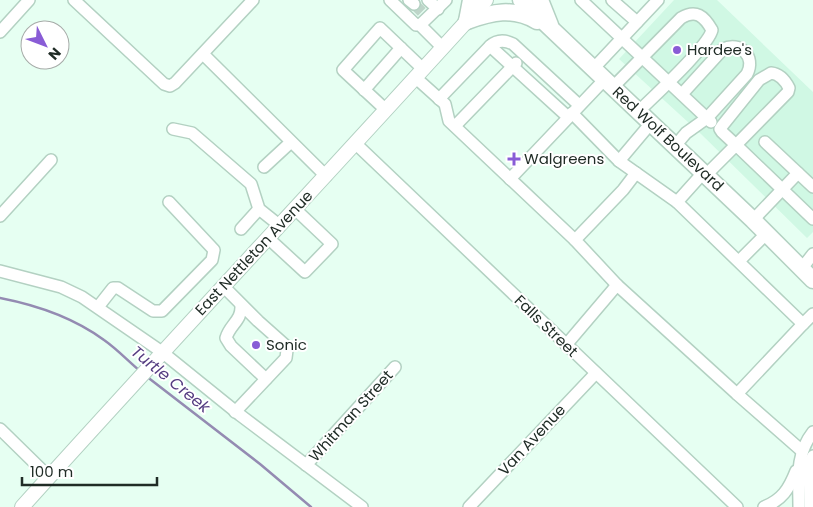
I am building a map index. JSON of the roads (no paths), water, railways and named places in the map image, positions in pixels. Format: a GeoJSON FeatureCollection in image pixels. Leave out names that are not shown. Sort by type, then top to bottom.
{"type":"FeatureCollection","features":[{"type":"Feature","properties":{"kind":"highway"},"geometry":{"type":"LineString","coordinates":[[467,21],[471,0]]}},
{"type":"Feature","properties":{"kind":"highway","name":"Red Wolf Boulevard"},"geometry":{"type":"LineString","coordinates":[[520,0],[676,146],[813,280]]}},
{"type":"Feature","properties":{"kind":"highway"},"geometry":{"type":"LineString","coordinates":[[540,0],[552,30]]}},
{"type":"Feature","properties":{"kind":"highway"},"geometry":{"type":"LineString","coordinates":[[467,21],[488,13],[503,11],[519,13],[552,30]]}},
{"type":"Feature","properties":{"kind":"main road","name":"East Nettleton Avenue"},"geometry":{"type":"LineString","coordinates":[[22,507],[149,366],[356,144],[486,0]]}},
{"type":"Feature","properties":{"kind":"street"},"geometry":{"type":"LineString","coordinates":[[0,32],[29,0]]}},
{"type":"Feature","properties":{"kind":"street"},"geometry":{"type":"LineString","coordinates":[[74,0],[164,84],[170,86],[203,54],[253,0]]}},
{"type":"Feature","properties":{"kind":"street"},"geometry":{"type":"LineString","coordinates":[[428,0],[438,9]]}},
{"type":"Feature","properties":{"kind":"street"},"geometry":{"type":"LineString","coordinates":[[418,12],[438,9],[446,0]]}},
{"type":"Feature","properties":{"kind":"street"},"geometry":{"type":"LineString","coordinates":[[581,0],[812,219]]}},
{"type":"Feature","properties":{"kind":"street"},"geometry":{"type":"LineString","coordinates":[[612,0],[637,22]]}},
{"type":"Feature","properties":{"kind":"street"},"geometry":{"type":"LineString","coordinates":[[510,179],[604,78],[622,38],[658,0]]}},
{"type":"Feature","properties":{"kind":"street"},"geometry":{"type":"LineString","coordinates":[[393,1],[416,25],[418,12]]}},
{"type":"Feature","properties":{"kind":"street"},"geometry":{"type":"LineString","coordinates":[[418,12],[443,48]]}},
{"type":"Feature","properties":{"kind":"street"},"geometry":{"type":"LineString","coordinates":[[604,78],[643,58],[681,18],[690,13],[702,17],[712,30],[710,35],[698,52],[639,111]]}},
{"type":"Feature","properties":{"kind":"street"},"geometry":{"type":"LineString","coordinates":[[386,110],[343,70],[380,28],[400,48],[439,99],[445,104],[449,121],[575,240],[618,285],[807,461]]}},
{"type":"Feature","properties":{"kind":"street"},"geometry":{"type":"LineString","coordinates":[[439,99],[495,42],[507,41],[513,44],[619,161],[676,202],[803,324]]}},
{"type":"Feature","properties":{"kind":"street"},"geometry":{"type":"LineString","coordinates":[[490,46],[513,67],[573,112]]}},
{"type":"Feature","properties":{"kind":"street"},"geometry":{"type":"LineString","coordinates":[[676,146],[686,133],[707,118],[747,74],[750,67],[749,58],[743,50],[736,46],[728,46],[723,49],[682,94]]}},
{"type":"Feature","properties":{"kind":"street"},"geometry":{"type":"LineString","coordinates":[[364,90],[400,48]]}},
{"type":"Feature","properties":{"kind":"street"},"geometry":{"type":"LineString","coordinates":[[203,54],[326,176]]}},
{"type":"Feature","properties":{"kind":"street"},"geometry":{"type":"LineString","coordinates":[[455,126],[524,54]]}},
{"type":"Feature","properties":{"kind":"street"},"geometry":{"type":"LineString","coordinates":[[676,202],[788,92],[789,88],[785,81],[776,74],[767,74],[759,80],[722,126],[720,129],[722,132]]}},
{"type":"Feature","properties":{"kind":"street"},"geometry":{"type":"LineString","coordinates":[[619,161],[651,123]]}},
{"type":"Feature","properties":{"kind":"street"},"geometry":{"type":"LineString","coordinates":[[173,129],[192,133],[251,184],[259,208],[279,225]]}},
{"type":"Feature","properties":{"kind":"street"},"geometry":{"type":"LineString","coordinates":[[264,167],[291,142]]}},
{"type":"Feature","properties":{"kind":"street"},"geometry":{"type":"LineString","coordinates":[[765,142],[813,187]]}},
{"type":"Feature","properties":{"kind":"street","name":"Falls Street"},"geometry":{"type":"LineString","coordinates":[[356,144],[738,507]]}},
{"type":"Feature","properties":{"kind":"street"},"geometry":{"type":"LineString","coordinates":[[0,216],[51,160]]}},
{"type":"Feature","properties":{"kind":"street"},"geometry":{"type":"LineString","coordinates":[[575,240],[623,190],[636,173]]}},
{"type":"Feature","properties":{"kind":"street"},"geometry":{"type":"LineString","coordinates":[[753,220],[798,173]]}},
{"type":"Feature","properties":{"kind":"street"},"geometry":{"type":"LineString","coordinates":[[98,308],[113,288],[118,288],[153,311],[162,311],[212,260],[214,250],[169,202]]}},
{"type":"Feature","properties":{"kind":"street"},"geometry":{"type":"LineString","coordinates":[[241,229],[259,208]]}},
{"type":"Feature","properties":{"kind":"street"},"geometry":{"type":"LineString","coordinates":[[268,238],[305,272],[332,244],[295,209]]}},
{"type":"Feature","properties":{"kind":"street"},"geometry":{"type":"LineString","coordinates":[[739,261],[767,233]]}},
{"type":"Feature","properties":{"kind":"street"},"geometry":{"type":"LineString","coordinates":[[802,268],[813,254]]}},
{"type":"Feature","properties":{"kind":"street"},"geometry":{"type":"LineString","coordinates":[[0,271],[61,287],[82,297],[162,352],[235,412],[362,507]]}},
{"type":"Feature","properties":{"kind":"street"},"geometry":{"type":"LineString","coordinates":[[566,345],[618,285]]}},
{"type":"Feature","properties":{"kind":"street"},"geometry":{"type":"LineString","coordinates":[[223,286],[285,345],[287,350],[286,358],[235,412]]}},
{"type":"Feature","properties":{"kind":"street"},"geometry":{"type":"LineString","coordinates":[[241,304],[242,312],[239,319],[228,330],[226,338],[231,346],[266,378]]}},
{"type":"Feature","properties":{"kind":"street"},"geometry":{"type":"LineString","coordinates":[[737,394],[813,314]]}},
{"type":"Feature","properties":{"kind":"street","name":"Whitman Street"},"geometry":{"type":"LineString","coordinates":[[306,465],[395,367]]}},
{"type":"Feature","properties":{"kind":"street","name":"Van Avenue"},"geometry":{"type":"LineString","coordinates":[[469,507],[596,373]]}},
{"type":"Feature","properties":{"kind":"street"},"geometry":{"type":"LineString","coordinates":[[0,429],[49,477]]}},
{"type":"Feature","properties":{"kind":"street"},"geometry":{"type":"LineString","coordinates":[[805,506],[807,439],[813,432]]}},
{"type":"Feature","properties":{"kind":"street"},"geometry":{"type":"LineString","coordinates":[[764,507],[775,503],[787,490],[807,461]]}},
{"type":"Feature","properties":{"kind":"waterway","name":"Turtle Creek"},"geometry":{"type":"LineString","coordinates":[[0,298],[54,313],[80,325],[109,344],[140,371]]}},
{"type":"Feature","properties":{"kind":"waterway","name":"Turtle Creek"},"geometry":{"type":"LineString","coordinates":[[146,376],[260,464],[311,507]]}},
{"type":"Feature","properties":{"kind":"tunnel"},"geometry":{"type":"LineString","coordinates":[[414,4],[422,12]]}},
{"type":"Feature","properties":{"kind":"place","name":"Hardee's"},"geometry":{"type":"Point","coordinates":[677,50]}},
{"type":"Feature","properties":{"kind":"place","name":"Walgreens"},"geometry":{"type":"Point","coordinates":[514,159]}},
{"type":"Feature","properties":{"kind":"place","name":"Sonic"},"geometry":{"type":"Point","coordinates":[256,345]}}]}
